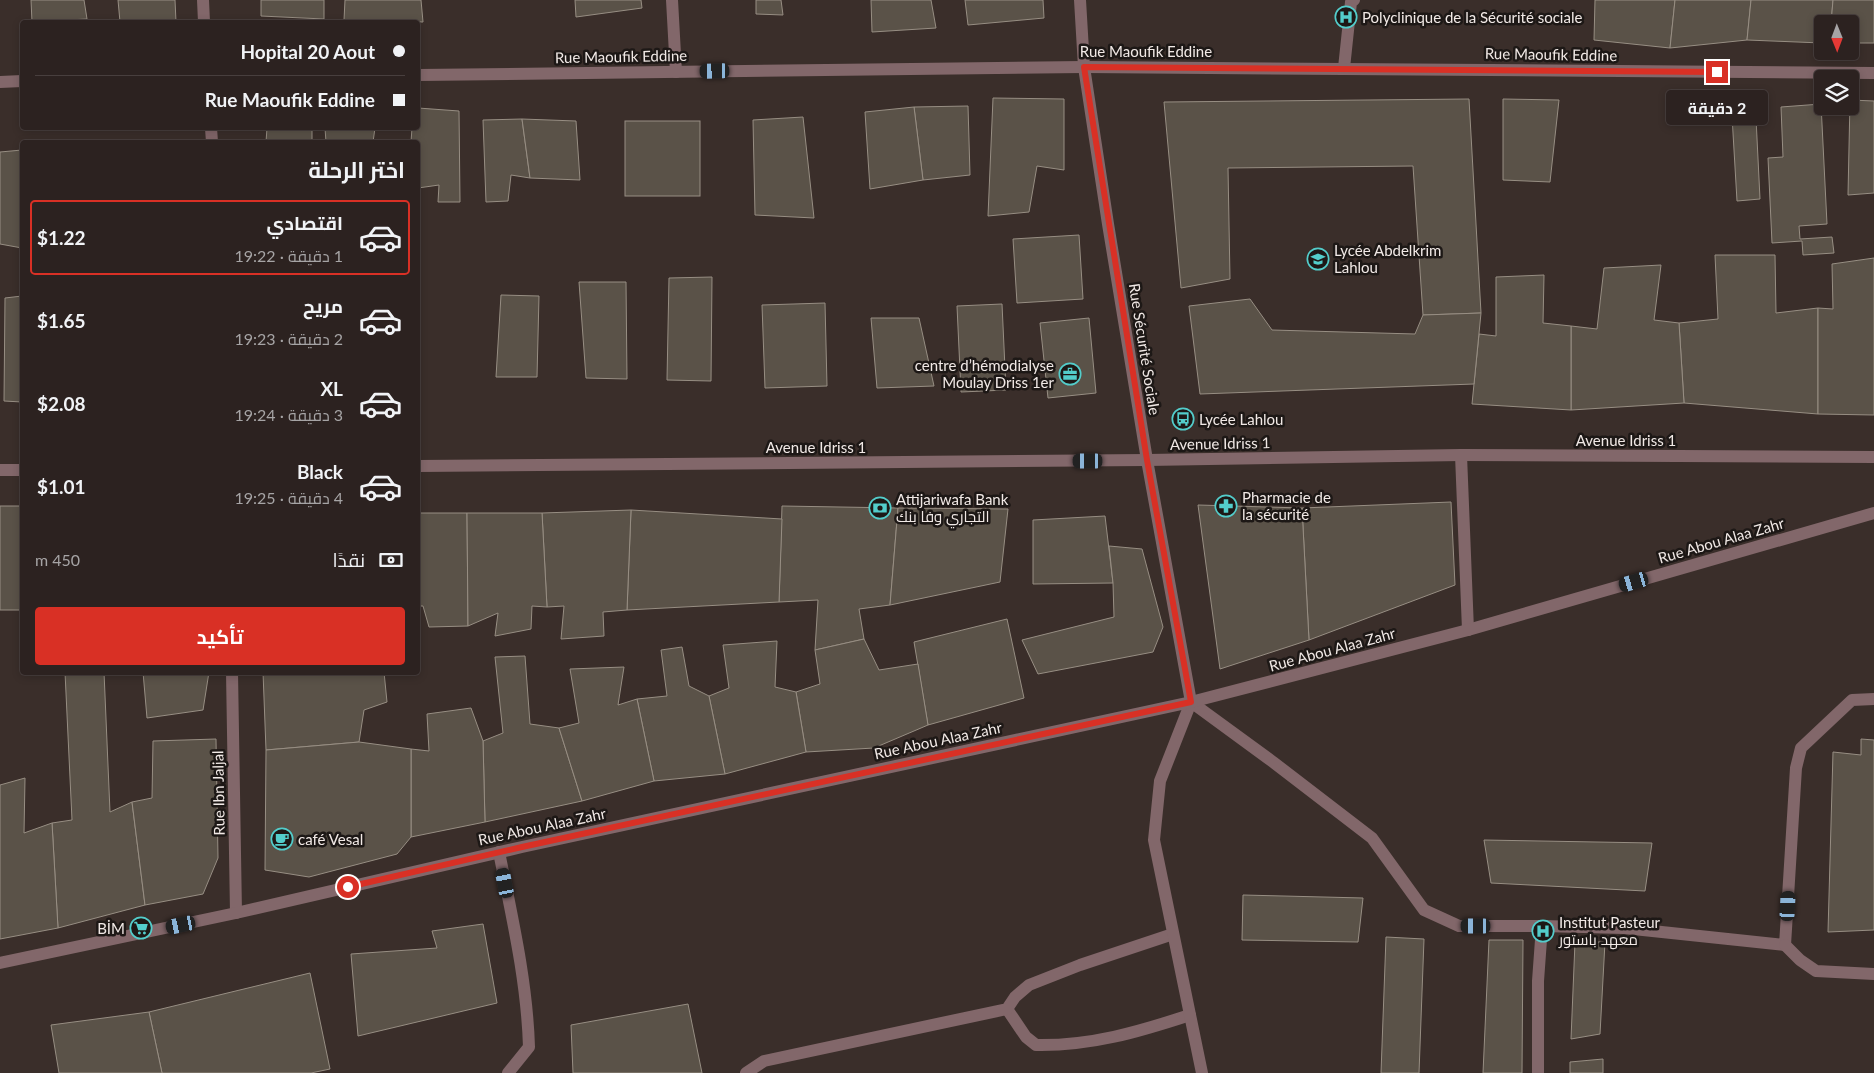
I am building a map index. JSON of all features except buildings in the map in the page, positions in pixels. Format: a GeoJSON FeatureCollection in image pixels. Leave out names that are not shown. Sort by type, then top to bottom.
{"type":"FeatureCollection","features":[{"type":"Feature","properties":{"kind":"street"},"geometry":{"type":"LineString","coordinates":[[203,0],[204,20]]}},
{"type":"Feature","properties":{"kind":"street"},"geometry":{"type":"LineString","coordinates":[[672,0],[676,72]]}},
{"type":"Feature","properties":{"kind":"street","name":"Rue Sécurité Sociale"},"geometry":{"type":"LineString","coordinates":[[1080,0],[1084,67],[1147,460],[1191,702]]}},
{"type":"Feature","properties":{"kind":"street"},"geometry":{"type":"LineString","coordinates":[[1344,68],[1351,2],[1354,0]]}},
{"type":"Feature","properties":{"kind":"street","name":"Rue Maoufik Eddine"},"geometry":{"type":"LineString","coordinates":[[420,75],[1084,67],[1874,73]]}},
{"type":"Feature","properties":{"kind":"street"},"geometry":{"type":"LineString","coordinates":[[0,82],[20,82]]}},
{"type":"Feature","properties":{"kind":"street"},"geometry":{"type":"LineString","coordinates":[[1461,455],[1468,630]]}},
{"type":"Feature","properties":{"kind":"street","name":"Avenue Idriss 1"},"geometry":{"type":"LineString","coordinates":[[420,466],[1147,460],[1461,455],[1874,457]]}},
{"type":"Feature","properties":{"kind":"street"},"geometry":{"type":"LineString","coordinates":[[0,470],[20,470]]}},
{"type":"Feature","properties":{"kind":"street","name":"Rue Abou Alaa Zahr"},"geometry":{"type":"LineString","coordinates":[[0,963],[236,913],[499,852],[1191,702],[1468,630],[1874,513]]}},
{"type":"Feature","properties":{"kind":"street","name":"Rue Ibn Jaljal"},"geometry":{"type":"LineString","coordinates":[[232,675],[236,913]]}},
{"type":"Feature","properties":{"kind":"street"},"geometry":{"type":"LineString","coordinates":[[1785,945],[1796,768],[1801,748],[1852,700],[1874,699]]}},
{"type":"Feature","properties":{"kind":"street"},"geometry":{"type":"LineString","coordinates":[[1202,1073],[1154,840],[1160,781],[1191,702],[1372,838],[1424,910],[1459,926],[1624,928],[1785,945],[1800,960],[1816,971],[1874,974]]}},
{"type":"Feature","properties":{"kind":"street"},"geometry":{"type":"LineString","coordinates":[[499,852],[520,954],[528,1019],[529,1047],[508,1073]]}},
{"type":"Feature","properties":{"kind":"street"},"geometry":{"type":"LineString","coordinates":[[1538,1073],[1538,980],[1542,926]]}},
{"type":"Feature","properties":{"kind":"street"},"geometry":{"type":"LineString","coordinates":[[746,1073],[764,1061],[1007,1009],[1015,996],[1029,985],[1080,965],[1173,934]]}},
{"type":"Feature","properties":{"kind":"street"},"geometry":{"type":"LineString","coordinates":[[1007,1009],[1026,1036],[1036,1045],[1093,1042],[1136,1033],[1190,1015]]}},
{"type":"Feature","properties":{"kind":"place","name":"Polyclinique de la Sécurité sociale"},"geometry":{"type":"Point","coordinates":[1346,17]}},
{"type":"Feature","properties":{"kind":"place","name":"Lycée Abdelkrim Lahlou"},"geometry":{"type":"Point","coordinates":[1318,259]}},
{"type":"Feature","properties":{"kind":"place","name":"centre d’hémodialyse Moulay Driss 1er"},"geometry":{"type":"Point","coordinates":[1070,374]}},
{"type":"Feature","properties":{"kind":"place","name":"Lycée Lahlou"},"geometry":{"type":"Point","coordinates":[1183,419]}},
{"type":"Feature","properties":{"kind":"place","name":"Pharmacie de la sécurité"},"geometry":{"type":"Point","coordinates":[1226,506]}},
{"type":"Feature","properties":{"kind":"place","name":"Attijariwafa Bank التجاري وفا بنك"},"geometry":{"type":"Point","coordinates":[880,508]}},
{"type":"Feature","properties":{"kind":"place","name":"café Vesal"},"geometry":{"type":"Point","coordinates":[282,839]}},
{"type":"Feature","properties":{"kind":"place","name":"BİM"},"geometry":{"type":"Point","coordinates":[141,928]}},
{"type":"Feature","properties":{"kind":"place","name":"Institut Pasteur معهد باستور"},"geometry":{"type":"Point","coordinates":[1543,931]}},
{"type":"Feature","properties":{"kind":"route"},"geometry":{"type":"LineString","coordinates":[[348,887],[522,847],[1191,702],[1147,460],[1084,67],[1717,72]]}}]}
